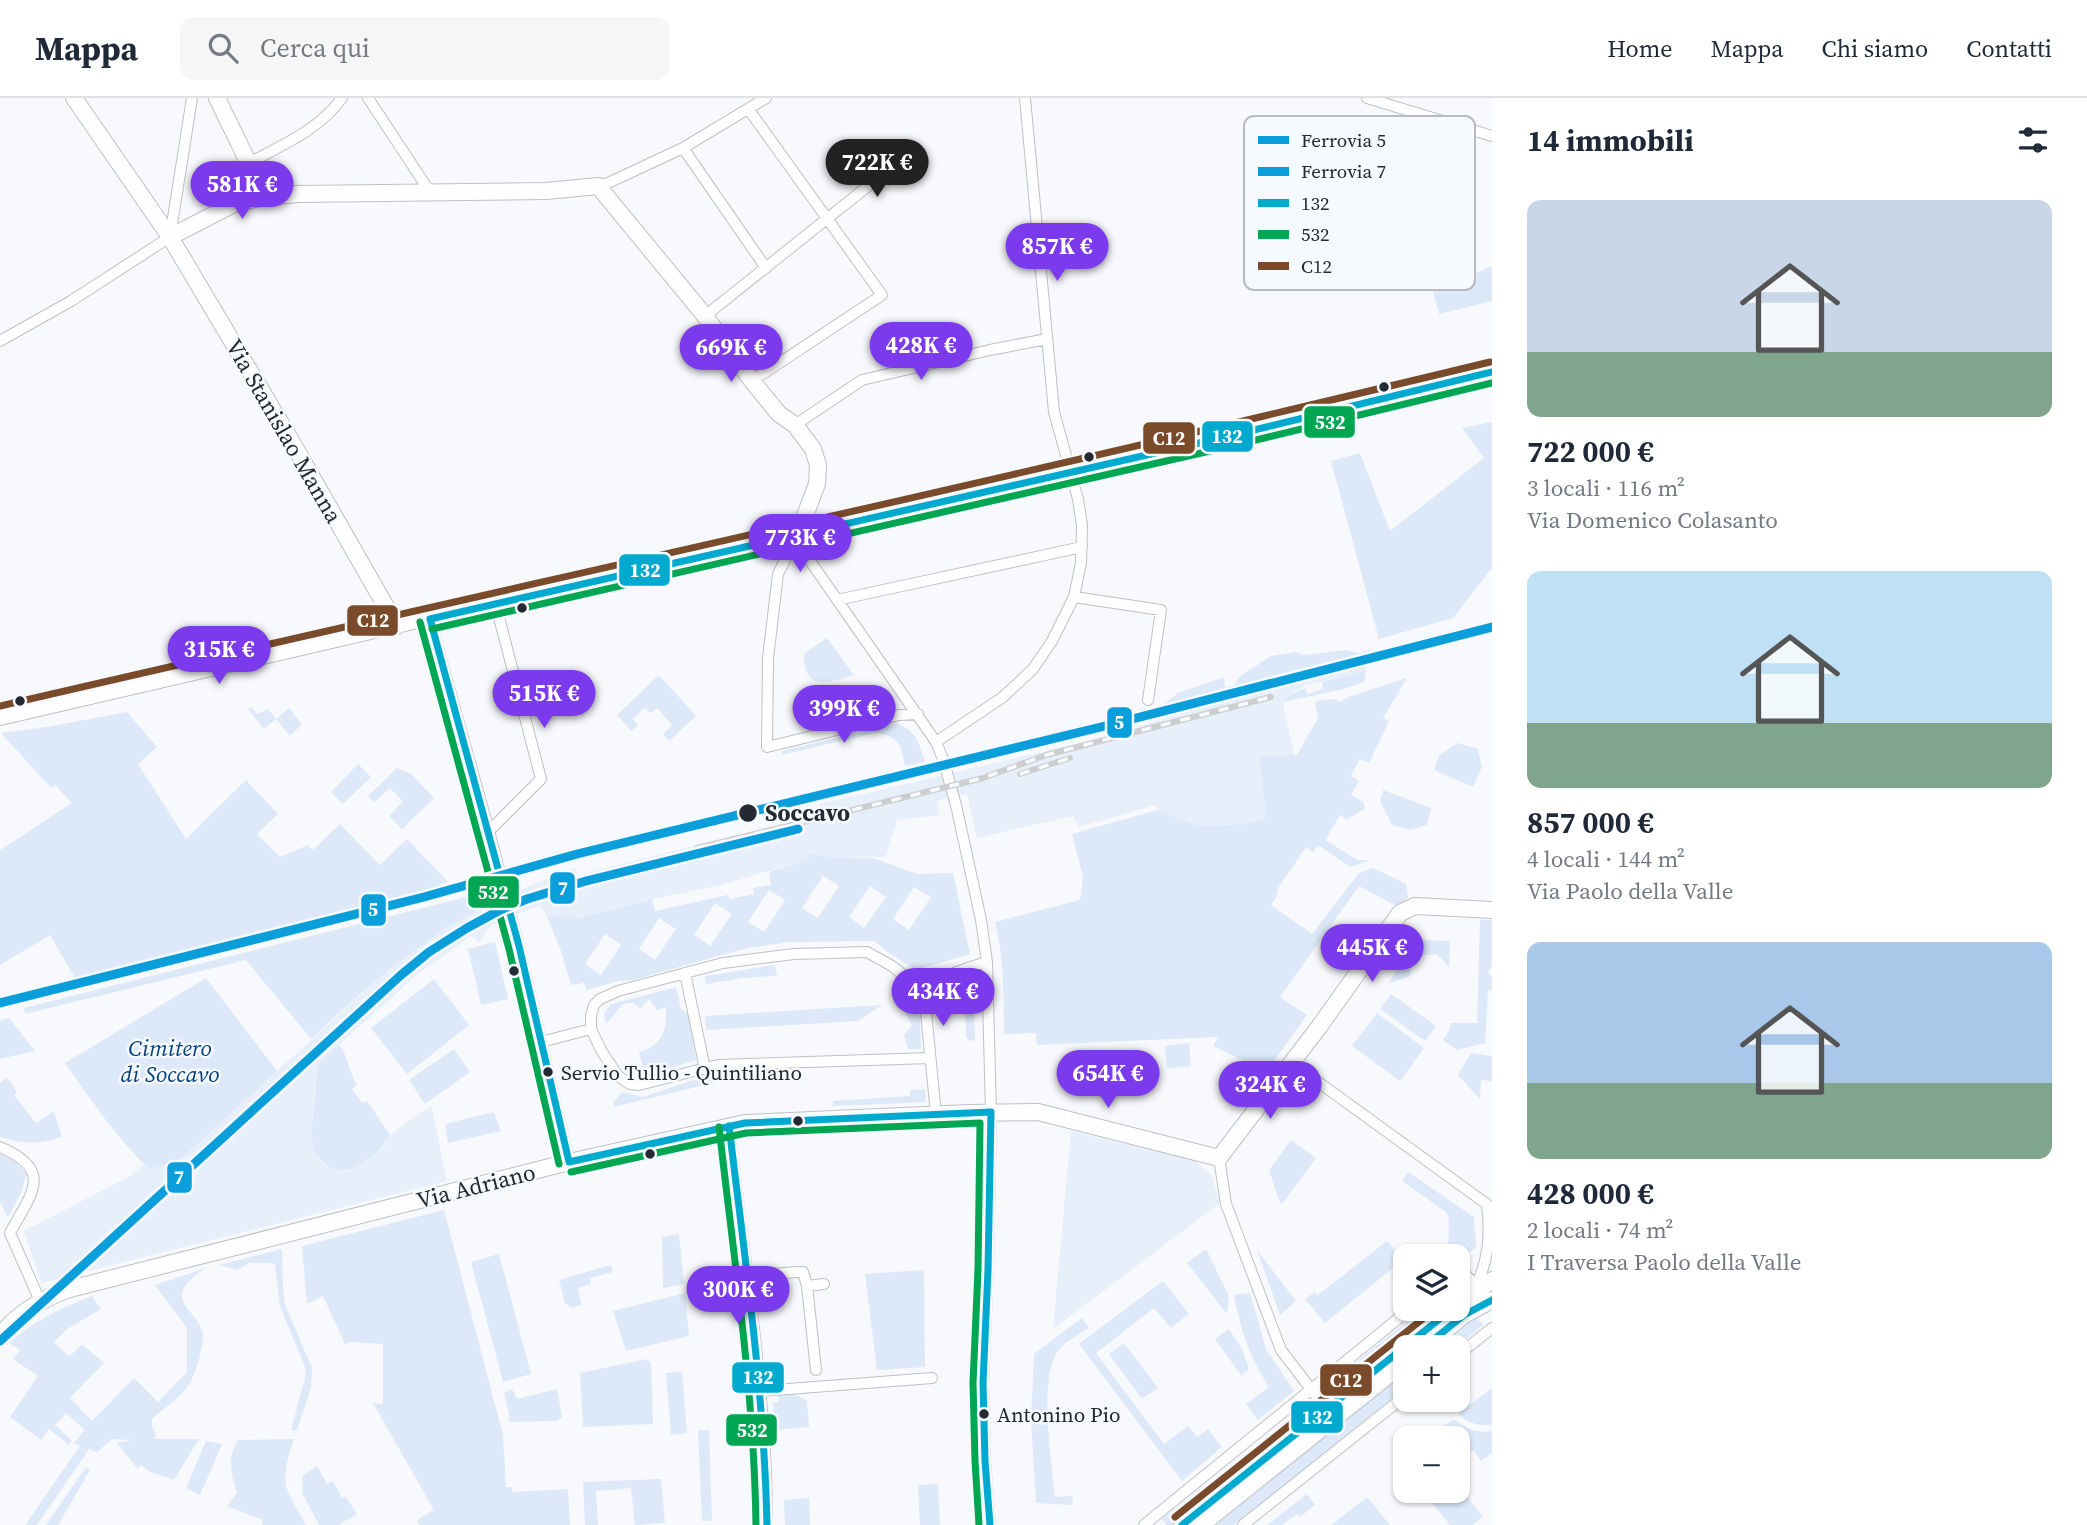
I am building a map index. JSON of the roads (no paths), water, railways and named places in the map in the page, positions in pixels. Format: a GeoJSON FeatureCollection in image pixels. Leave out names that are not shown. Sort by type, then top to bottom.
{"type":"FeatureCollection","features":[{"type":"Feature","properties":{"kind":"street","name":"Via Stanislao Manna"},"geometry":{"type":"LineString","coordinates":[[74,98],[170,237],[397,626]]}},
{"type":"Feature","properties":{"kind":"street"},"geometry":{"type":"LineString","coordinates":[[170,237],[192,98]]}},
{"type":"Feature","properties":{"kind":"street"},"geometry":{"type":"LineString","coordinates":[[217,98],[265,197]]}},
{"type":"Feature","properties":{"kind":"street"},"geometry":{"type":"LineString","coordinates":[[249,163],[317,126],[342,98]]}},
{"type":"Feature","properties":{"kind":"street"},"geometry":{"type":"LineString","coordinates":[[368,98],[430,192]]}},
{"type":"Feature","properties":{"kind":"street"},"geometry":{"type":"LineString","coordinates":[[0,341],[71,301],[170,237],[232,205],[265,197],[297,194],[546,191],[598,186],[683,148],[766,98]]}},
{"type":"Feature","properties":{"kind":"street"},"geometry":{"type":"LineString","coordinates":[[936,742],[1003,696],[1031,671],[1052,641],[1074,597],[1081,564],[1081,511],[1054,412],[1025,98]]}},
{"type":"Feature","properties":{"kind":"street"},"geometry":{"type":"LineString","coordinates":[[1367,98],[1427,116]]}},
{"type":"Feature","properties":{"kind":"street"},"geometry":{"type":"LineString","coordinates":[[1397,98],[1404,109]]}},
{"type":"Feature","properties":{"kind":"street"},"geometry":{"type":"LineString","coordinates":[[749,110],[882,295],[752,382]]}},
{"type":"Feature","properties":{"kind":"street"},"geometry":{"type":"LineString","coordinates":[[1475,131],[1492,136]]}},
{"type":"Feature","properties":{"kind":"street"},"geometry":{"type":"LineString","coordinates":[[683,148],[766,268]]}},
{"type":"Feature","properties":{"kind":"street"},"geometry":{"type":"LineString","coordinates":[[705,316],[906,155]]}},
{"type":"Feature","properties":{"kind":"street"},"geometry":{"type":"LineString","coordinates":[[598,186],[705,316],[752,382],[779,414],[795,425],[813,449],[818,465],[817,484],[798,534],[778,574],[768,658],[767,747],[899,715],[918,715]]}},
{"type":"Feature","properties":{"kind":"street"},"geometry":{"type":"LineString","coordinates":[[795,425],[862,380],[1047,339]]}},
{"type":"Feature","properties":{"kind":"street"},"geometry":{"type":"LineString","coordinates":[[0,718],[1261,429],[1492,372]]}},
{"type":"Feature","properties":{"kind":"street"},"geometry":{"type":"LineString","coordinates":[[798,534],[806,555],[936,742],[955,800],[981,920],[987,962],[991,1112],[983,1383],[990,1525]]}},
{"type":"Feature","properties":{"kind":"street"},"geometry":{"type":"LineString","coordinates":[[837,600],[1082,547]]}},
{"type":"Feature","properties":{"kind":"street"},"geometry":{"type":"LineString","coordinates":[[1074,597],[1129,603],[1161,610],[1148,701]]}},
{"type":"Feature","properties":{"kind":"street"},"geometry":{"type":"LineString","coordinates":[[489,831],[541,779],[495,603]]}},
{"type":"Feature","properties":{"kind":"street"},"geometry":{"type":"LineString","coordinates":[[430,619],[489,831],[569,1162]]}},
{"type":"Feature","properties":{"kind":"street"},"geometry":{"type":"LineString","coordinates":[[1330,1414],[1281,1350],[1226,1204],[1219,1157],[1292,1063],[1400,913],[1415,906],[1492,909]]}},
{"type":"Feature","properties":{"kind":"street"},"geometry":{"type":"LineString","coordinates":[[930,1058],[718,1065],[652,1082],[629,1084],[610,1066],[591,1029],[591,1016],[594,1005],[600,999],[618,991],[723,964],[786,955],[867,952],[924,992],[936,1114]]}},
{"type":"Feature","properties":{"kind":"street"},"geometry":{"type":"LineString","coordinates":[[924,992],[938,980],[959,970],[987,962]]}},
{"type":"Feature","properties":{"kind":"street"},"geometry":{"type":"LineString","coordinates":[[685,973],[705,1069]]}},
{"type":"Feature","properties":{"kind":"street"},"geometry":{"type":"LineString","coordinates":[[541,1042],[591,1029]]}},
{"type":"Feature","properties":{"kind":"street"},"geometry":{"type":"LineString","coordinates":[[1292,1063],[1489,1207],[1491,1231],[1487,1259],[1473,1293]]}},
{"type":"Feature","properties":{"kind":"street","name":"Via Adriano"},"geometry":{"type":"LineString","coordinates":[[0,1336],[21,1314],[40,1301],[66,1290],[569,1162],[745,1123],[1038,1112],[1219,1157]]}},
{"type":"Feature","properties":{"kind":"street"},"geometry":{"type":"LineString","coordinates":[[729,1126],[761,1391],[767,1525]]}},
{"type":"Feature","properties":{"kind":"street"},"geometry":{"type":"LineString","coordinates":[[0,1147],[30,1165],[34,1188],[5,1234],[40,1301]]}},
{"type":"Feature","properties":{"kind":"street"},"geometry":{"type":"LineString","coordinates":[[748,1276],[803,1272],[807,1286],[816,1370]]}},
{"type":"Feature","properties":{"kind":"street"},"geometry":{"type":"LineString","coordinates":[[1470,1278],[1473,1282],[1473,1293]]}},
{"type":"Feature","properties":{"kind":"street"},"geometry":{"type":"LineString","coordinates":[[1470,1295],[1492,1280]]}},
{"type":"Feature","properties":{"kind":"street"},"geometry":{"type":"LineString","coordinates":[[807,1286],[824,1284]]}},
{"type":"Feature","properties":{"kind":"street"},"geometry":{"type":"LineString","coordinates":[[1440,1335],[1464,1315],[1492,1300]]}},
{"type":"Feature","properties":{"kind":"street"},"geometry":{"type":"LineString","coordinates":[[1144,1525],[1395,1321]]}},
{"type":"Feature","properties":{"kind":"street"},"geometry":{"type":"LineString","coordinates":[[1201,1525],[1438,1321]]}},
{"type":"Feature","properties":{"kind":"street"},"geometry":{"type":"LineString","coordinates":[[1470,1345],[1492,1328]]}},
{"type":"Feature","properties":{"kind":"street"},"geometry":{"type":"LineString","coordinates":[[1182,1525],[1393,1370]]}},
{"type":"Feature","properties":{"kind":"street"},"geometry":{"type":"LineString","coordinates":[[761,1391],[932,1378]]}},
{"type":"Feature","properties":{"kind":"street"},"geometry":{"type":"LineString","coordinates":[[1243,1525],[1393,1406]]}},
{"type":"Feature","properties":{"kind":"railway"},"geometry":{"type":"LineString","coordinates":[[697,848],[983,778],[1046,755],[1271,697]]}},
{"type":"Feature","properties":{"kind":"railway"},"geometry":{"type":"LineString","coordinates":[[1020,774],[1070,758]]}},
{"type":"Feature","properties":{"kind":"rail line","name":"5"},"geometry":{"type":"LineString","coordinates":[[0,1003],[424,897],[577,854],[1101,727],[1492,627]]}},
{"type":"Feature","properties":{"kind":"rail line","name":"7"},"geometry":{"type":"LineString","coordinates":[[0,1341],[429,952],[500,910],[527,899],[586,881],[798,829]]}},
{"type":"Feature","properties":{"kind":"place","name":"Soccavo"},"geometry":{"type":"Point","coordinates":[748,813]}},
{"type":"Feature","properties":{"kind":"place","name":"Servio Tullio - Quintiliano"},"geometry":{"type":"Point","coordinates":[548,1072]}},
{"type":"Feature","properties":{"kind":"place","name":"Antonino Pio"},"geometry":{"type":"Point","coordinates":[984,1414]}},
{"type":"Feature","properties":{"kind":"park label","name":"Cimitero di Soccavo"},"geometry":{"type":"Point","coordinates":[170,1061]}}]}
